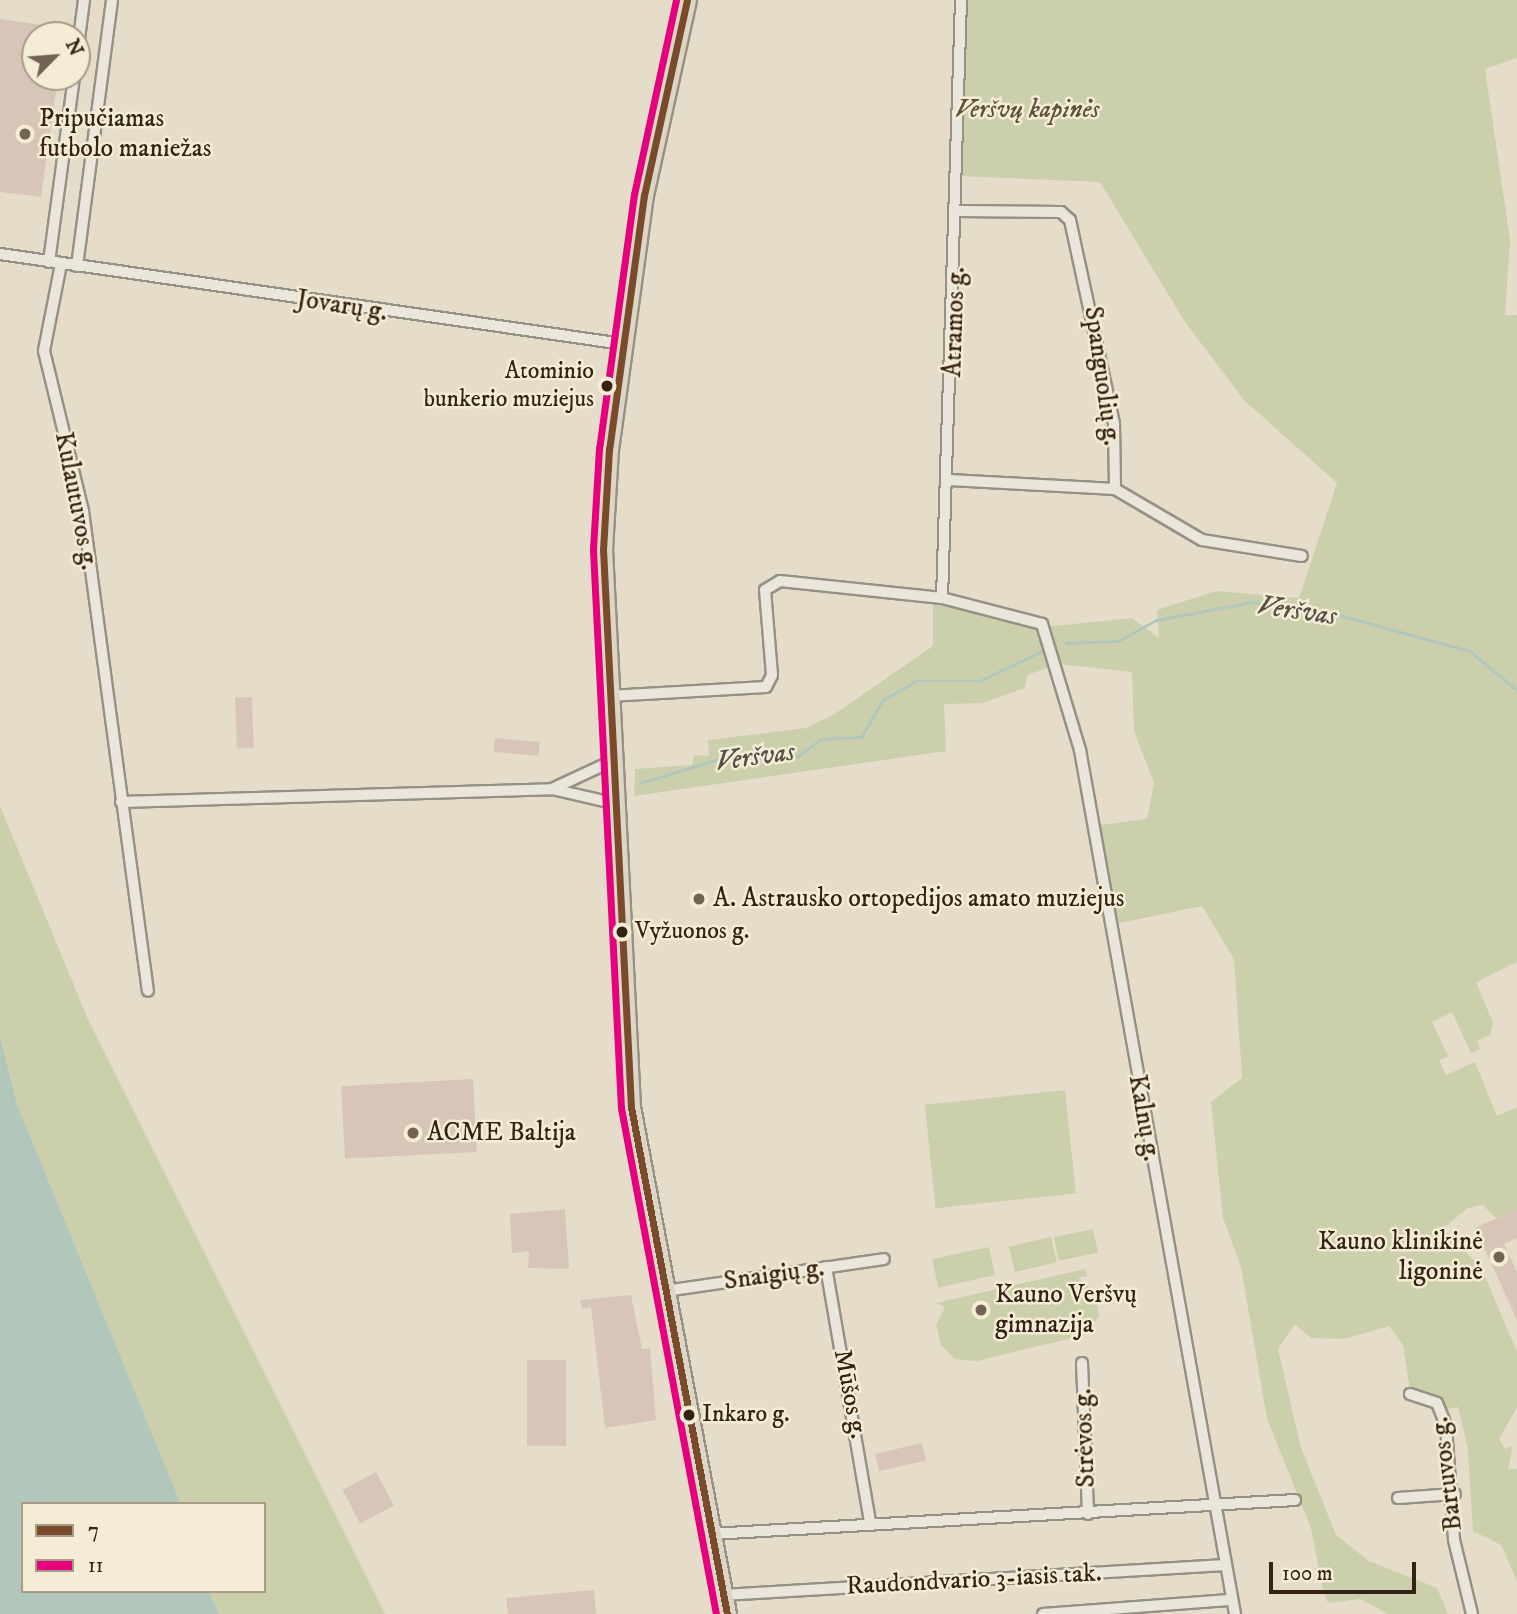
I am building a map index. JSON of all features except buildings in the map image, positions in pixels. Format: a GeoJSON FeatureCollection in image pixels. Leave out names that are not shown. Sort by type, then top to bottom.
{"type":"FeatureCollection","features":[{"type":"Feature","properties":{"kind":"main road"},"geometry":{"type":"LineString","coordinates":[[687,0],[644,195],[605,491],[609,696],[626,1062],[665,1291],[727,1614]]}},
{"type":"Feature","properties":{"kind":"street"},"geometry":{"type":"LineString","coordinates":[[82,21],[85,0]]}},
{"type":"Feature","properties":{"kind":"street"},"geometry":{"type":"LineString","coordinates":[[77,266],[112,0]]}},
{"type":"Feature","properties":{"kind":"street","name":"Atramos g."},"geometry":{"type":"LineString","coordinates":[[942,598],[950,480],[959,211],[961,0]]}},
{"type":"Feature","properties":{"kind":"street"},"geometry":{"type":"LineString","coordinates":[[49,262],[72,91]]}},
{"type":"Feature","properties":{"kind":"street","name":"Spanguolių g."},"geometry":{"type":"LineString","coordinates":[[959,211],[1061,212],[1070,220],[1114,424],[1115,489]]}},
{"type":"Feature","properties":{"kind":"street"},"geometry":{"type":"LineString","coordinates":[[0,254],[61,264]]}},
{"type":"Feature","properties":{"kind":"street","name":"Jovarų g."},"geometry":{"type":"LineString","coordinates":[[61,264],[623,344]]}},
{"type":"Feature","properties":{"kind":"street","name":"Kulautuvos g."},"geometry":{"type":"LineString","coordinates":[[61,264],[44,351],[83,511],[148,991]]}},
{"type":"Feature","properties":{"kind":"street"},"geometry":{"type":"LineString","coordinates":[[950,480],[1115,489],[1202,540],[1302,556]]}},
{"type":"Feature","properties":{"kind":"street"},"geometry":{"type":"LineString","coordinates":[[609,696],[766,687],[772,676],[765,590],[773,583],[942,598]]}},
{"type":"Feature","properties":{"kind":"street","name":"Kalnų g."},"geometry":{"type":"LineString","coordinates":[[942,598],[1042,624],[1080,750],[1235,1614]]}},
{"type":"Feature","properties":{"kind":"street"},"geometry":{"type":"LineString","coordinates":[[552,789],[612,761]]}},
{"type":"Feature","properties":{"kind":"street"},"geometry":{"type":"LineString","coordinates":[[121,802],[552,789],[613,803]]}},
{"type":"Feature","properties":{"kind":"street","name":"Snaigių g."},"geometry":{"type":"LineString","coordinates":[[665,1291],[884,1259]]}},
{"type":"Feature","properties":{"kind":"street","name":"Mūšos g."},"geometry":{"type":"LineString","coordinates":[[826,1267],[870,1521]]}},
{"type":"Feature","properties":{"kind":"street","name":"Strėvos g."},"geometry":{"type":"LineString","coordinates":[[1082,1363],[1088,1514]]}},
{"type":"Feature","properties":{"kind":"street","name":"Bartuvos g."},"geometry":{"type":"LineString","coordinates":[[1410,1394],[1441,1409],[1455,1494],[1454,1540],[1472,1614]]}},
{"type":"Feature","properties":{"kind":"street"},"geometry":{"type":"LineString","coordinates":[[1398,1498],[1455,1494]]}},
{"type":"Feature","properties":{"kind":"street"},"geometry":{"type":"LineString","coordinates":[[712,1534],[870,1521],[1214,1508],[1295,1500]]}},
{"type":"Feature","properties":{"kind":"street","name":"Raudondvario 3-iasis tak."},"geometry":{"type":"LineString","coordinates":[[723,1595],[1225,1565]]}},
{"type":"Feature","properties":{"kind":"street"},"geometry":{"type":"LineString","coordinates":[[1043,1614],[1231,1600]]}},
{"type":"Feature","properties":{"kind":"green space","name":"Veršvų kapinės"},"geometry":{"type":"Polygon","coordinates":[[[961,0],[1517,0],[1517,58],[1485,69],[1510,240],[1505,315],[1517,315],[1517,962],[1476,982],[1493,1023],[1490,1035],[1477,1041],[1480,1049],[1471,1053],[1452,1012],[1432,1022],[1448,1056],[1439,1060],[1446,1075],[1475,1062],[1497,1116],[1517,1107],[1517,1209],[1496,1218],[1483,1205],[1468,1208],[1443,1228],[1482,1269],[1517,1352],[1517,1407],[1499,1439],[1505,1449],[1513,1446],[1508,1469],[1517,1469],[1517,1581],[1501,1545],[1473,1531],[1468,1450],[1458,1407],[1447,1409],[1439,1397],[1410,1390],[1403,1345],[1389,1326],[1344,1339],[1311,1338],[1295,1324],[1278,1349],[1301,1448],[1336,1535],[1369,1561],[1437,1588],[1448,1614],[1388,1614],[1360,1599],[1328,1603],[1322,1586],[1311,1528],[1267,1419],[1241,1267],[1223,1218],[1211,1102],[1242,1078],[1234,959],[1202,906],[1115,924],[1100,825],[1147,819],[1154,783],[1134,731],[1132,672],[1059,664],[1027,675],[1025,688],[983,703],[944,704],[946,751],[634,796],[635,769],[692,765],[694,755],[709,756],[708,740],[806,728],[833,715],[933,646],[933,603],[1034,628],[1132,618],[1159,638],[1157,610],[1216,591],[1299,598],[1337,483],[1244,400],[1185,322],[1100,182],[959,176],[961,0]]]}},
{"type":"Feature","properties":{"kind":"green space"},"geometry":{"type":"Polygon","coordinates":[[[0,806],[87,1017],[385,1614],[219,1614],[209,1593],[266,1593],[266,1502],[180,1502],[17,1104],[0,1036],[0,806]]]}},
{"type":"Feature","properties":{"kind":"green space"},"geometry":{"type":"Polygon","coordinates":[[[1065,1090],[1076,1193],[936,1208],[925,1105],[1065,1090]]]}},
{"type":"Feature","properties":{"kind":"green space"},"geometry":{"type":"Polygon","coordinates":[[[1093,1229],[1098,1252],[1059,1261],[1054,1237],[1093,1229]]]}},
{"type":"Feature","properties":{"kind":"green space"},"geometry":{"type":"Polygon","coordinates":[[[1051,1237],[1057,1262],[1015,1272],[1009,1247],[1051,1237]]]}},
{"type":"Feature","properties":{"kind":"green space"},"geometry":{"type":"Polygon","coordinates":[[[989,1247],[995,1275],[938,1287],[932,1259],[989,1247]]]}},
{"type":"Feature","properties":{"kind":"green space"},"geometry":{"type":"Polygon","coordinates":[[[1085,1269],[1087,1276],[1078,1278],[1094,1291],[1099,1316],[1085,1335],[977,1361],[955,1359],[941,1345],[936,1325],[945,1307],[936,1303],[1085,1269]]]}},
{"type":"Feature","properties":{"kind":"shaded area"},"geometry":{"type":"Polygon","coordinates":[[[0,1036],[17,1104],[180,1502],[21,1502],[21,1593],[210,1593],[219,1614],[0,1614],[0,1036]]]}},
{"type":"Feature","properties":{"kind":"waterway","name":"Veršvas"},"geometry":{"type":"LineString","coordinates":[[1066,643],[1118,641],[1156,620],[1253,602],[1339,615],[1470,651],[1517,690]]}},
{"type":"Feature","properties":{"kind":"waterway","name":"Veršvas"},"geometry":{"type":"LineString","coordinates":[[640,783],[719,759],[798,756],[821,739],[861,737],[883,700],[916,681],[980,681],[1046,649]]}},
{"type":"Feature","properties":{"kind":"transit line","name":"11"},"geometry":{"type":"LineString","coordinates":[[676,0],[634,194],[599,448],[593,550],[621,1108],[716,1614]]}},
{"type":"Feature","properties":{"kind":"transit line","name":"7"},"geometry":{"type":"LineString","coordinates":[[687,0],[644,195],[609,449],[603,549],[631,1107],[727,1614]]}},
{"type":"Feature","properties":{"kind":"place","name":"Pripučiamas futbolo maniežas"},"geometry":{"type":"Point","coordinates":[25,134]}},
{"type":"Feature","properties":{"kind":"place","name":"Atominio bunkerio muziejus"},"geometry":{"type":"Point","coordinates":[607,386]}},
{"type":"Feature","properties":{"kind":"place","name":"A. Astrausko ortopedijos amato muziejus"},"geometry":{"type":"Point","coordinates":[699,899]}},
{"type":"Feature","properties":{"kind":"place","name":"Vyžuonos g."},"geometry":{"type":"Point","coordinates":[622,932]}},
{"type":"Feature","properties":{"kind":"place","name":"ACME Baltija"},"geometry":{"type":"Point","coordinates":[413,1133]}},
{"type":"Feature","properties":{"kind":"place","name":"Kauno klinikinė ligoninė"},"geometry":{"type":"Point","coordinates":[1499,1257]}},
{"type":"Feature","properties":{"kind":"place","name":"Kauno Veršvų gimnazija"},"geometry":{"type":"Point","coordinates":[981,1310]}},
{"type":"Feature","properties":{"kind":"place","name":"Inkaro g."},"geometry":{"type":"Point","coordinates":[689,1415]}}]}
